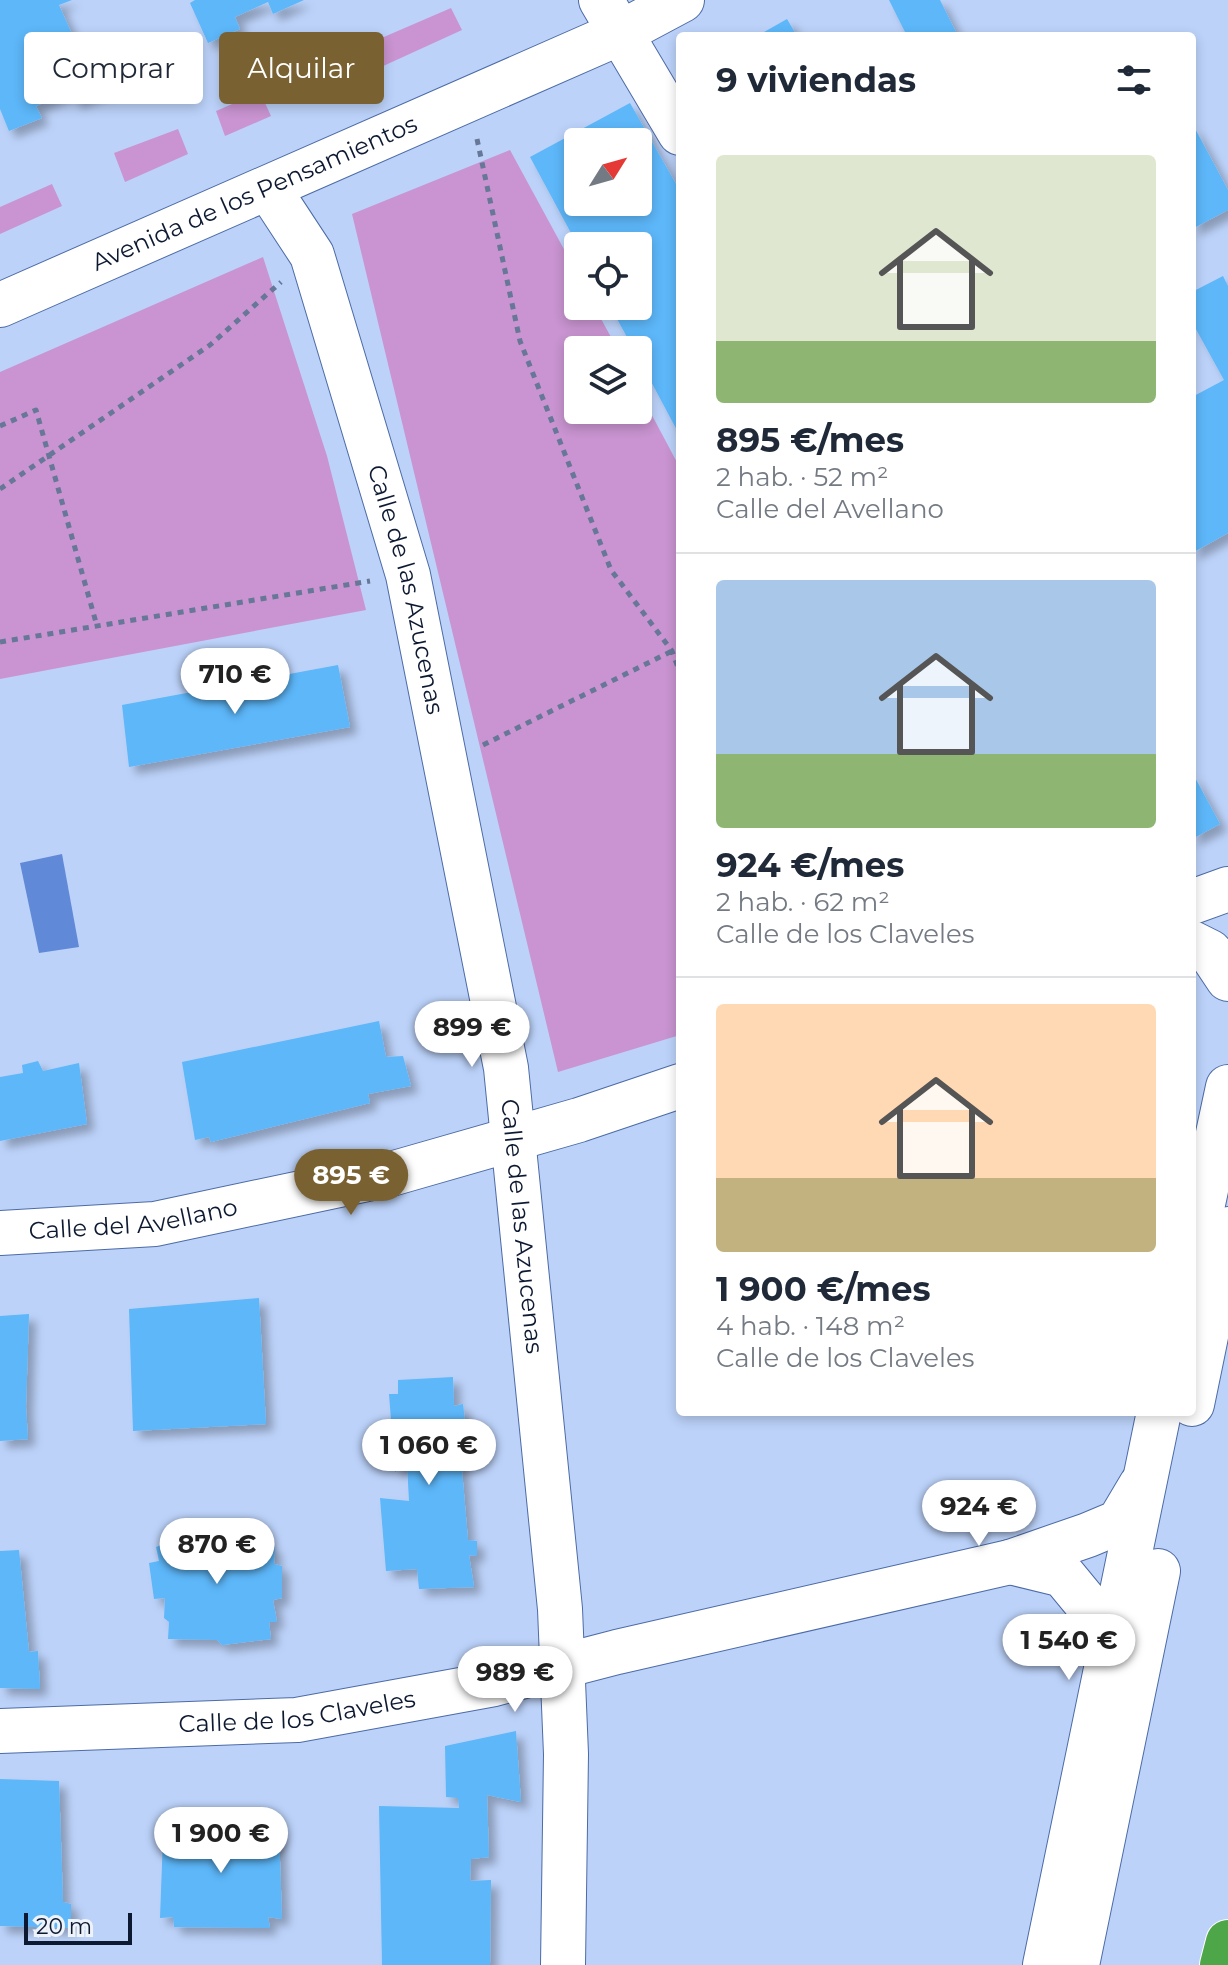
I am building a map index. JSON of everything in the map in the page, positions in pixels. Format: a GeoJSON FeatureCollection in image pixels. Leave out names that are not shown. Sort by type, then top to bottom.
{"type":"FeatureCollection","features":[{"type":"Feature","properties":{"kind":"highway"},"geometry":{"type":"LineString","coordinates":[[1222,1965],[1228,1942]]}},
{"type":"Feature","properties":{"kind":"street","name":"Avenida de los Pensamientos"},"geometry":{"type":"LineString","coordinates":[[0,305],[469,99],[612,16],[682,0]]}},
{"type":"Feature","properties":{"kind":"street"},"geometry":{"type":"LineString","coordinates":[[612,16],[676,126]]}},
{"type":"Feature","properties":{"kind":"street","name":"Calle de las Azucenas"},"geometry":{"type":"LineString","coordinates":[[268,188],[312,255],[408,575],[506,1068],[560,1609],[566,1754],[563,1965]]}},
{"type":"Feature","properties":{"kind":"street"},"geometry":{"type":"LineString","coordinates":[[1196,901],[1228,889]]}},
{"type":"Feature","properties":{"kind":"street"},"geometry":{"type":"LineString","coordinates":[[1196,945],[1210,952],[1228,979]]}},
{"type":"Feature","properties":{"kind":"street","name":"Calle del Avellano"},"geometry":{"type":"LineString","coordinates":[[0,1233],[155,1224],[391,1174],[676,1087]]}},
{"type":"Feature","properties":{"kind":"street"},"geometry":{"type":"LineString","coordinates":[[1196,1236],[1228,1087]]}},
{"type":"Feature","properties":{"kind":"street"},"geometry":{"type":"LineString","coordinates":[[1196,1385],[1228,1229]]}},
{"type":"Feature","properties":{"kind":"street"},"geometry":{"type":"LineString","coordinates":[[1045,1965],[1158,1416]]}},
{"type":"Feature","properties":{"kind":"street"},"geometry":{"type":"LineString","coordinates":[[1077,1965],[1189,1416]]}},
{"type":"Feature","properties":{"kind":"street","name":"Calle de los Claveles"},"geometry":{"type":"LineString","coordinates":[[0,1731],[297,1720],[494,1684],[617,1652],[1010,1562],[1119,1522],[1146,1476]]}},
{"type":"Feature","properties":{"kind":"street"},"geometry":{"type":"LineString","coordinates":[[1010,1562],[1063,1575],[1096,1615],[1109,1654]]}},
{"type":"Feature","properties":{"kind":"path"},"geometry":{"type":"LineString","coordinates":[[469,99],[520,341],[611,570],[672,651],[676,662]]}},
{"type":"Feature","properties":{"kind":"path"},"geometry":{"type":"LineString","coordinates":[[0,489],[210,345],[312,255]]}},
{"type":"Feature","properties":{"kind":"path"},"geometry":{"type":"LineString","coordinates":[[0,426],[36,410],[97,626]]}},
{"type":"Feature","properties":{"kind":"path"},"geometry":{"type":"LineString","coordinates":[[0,642],[408,575]]}},
{"type":"Feature","properties":{"kind":"path"},"geometry":{"type":"LineString","coordinates":[[481,746],[672,651]]}},
{"type":"Feature","properties":{"kind":"shaded area"},"geometry":{"type":"Polygon","coordinates":[[[451,8],[462,30],[384,66],[384,37],[451,8]]]}},
{"type":"Feature","properties":{"kind":"shaded area"},"geometry":{"type":"Polygon","coordinates":[[[232,104],[266,104],[271,116],[225,136],[216,111],[232,104]]]}},
{"type":"Feature","properties":{"kind":"shaded area"},"geometry":{"type":"Polygon","coordinates":[[[178,129],[188,154],[125,182],[114,153],[178,129]]]}},
{"type":"Feature","properties":{"kind":"shaded area"},"geometry":{"type":"Polygon","coordinates":[[[510,150],[564,249],[564,320],[602,320],[610,336],[564,336],[564,424],[652,424],[652,415],[676,460],[676,1036],[558,1072],[352,214],[510,150]]]}},
{"type":"Feature","properties":{"kind":"shaded area"},"geometry":{"type":"Polygon","coordinates":[[[52,184],[62,206],[0,234],[0,207],[52,184]]]}},
{"type":"Feature","properties":{"kind":"shaded area"},"geometry":{"type":"Polygon","coordinates":[[[263,257],[327,456],[366,610],[0,679],[0,372],[263,257]]]}},
{"type":"Feature","properties":{"kind":"water"},"geometry":{"type":"Polygon","coordinates":[[[62,854],[79,947],[39,953],[20,863],[62,854]]]}},
{"type":"Feature","properties":{"kind":"building"},"geometry":{"type":"Polygon","coordinates":[[[0,0],[72,0],[59,5],[71,32],[24,32],[24,104],[41,104],[36,106],[42,118],[9,131],[0,109],[0,0]]]}},
{"type":"Feature","properties":{"kind":"building"},"geometry":{"type":"Polygon","coordinates":[[[195,0],[304,0],[273,14],[268,2],[235,17],[240,29],[219,32],[219,38],[208,43],[190,3],[195,0]]]}},
{"type":"Feature","properties":{"kind":"building"},"geometry":{"type":"Polygon","coordinates":[[[889,0],[940,0],[956,32],[905,32],[889,0]]]}},
{"type":"Feature","properties":{"kind":"building"},"geometry":{"type":"Polygon","coordinates":[[[787,19],[795,32],[764,32],[787,19]]]}},
{"type":"Feature","properties":{"kind":"building"},"geometry":{"type":"Polygon","coordinates":[[[630,103],[644,128],[584,128],[630,103]]]}},
{"type":"Feature","properties":{"kind":"building"},"geometry":{"type":"Polygon","coordinates":[[[1196,130],[1228,190],[1228,210],[1196,227],[1196,130]]]}},
{"type":"Feature","properties":{"kind":"building"},"geometry":{"type":"Polygon","coordinates":[[[564,139],[564,216],[652,216],[652,142],[676,184],[676,428],[652,383],[652,336],[626,336],[618,320],[652,320],[652,232],[570,232],[530,157],[564,139]]]}},
{"type":"Feature","properties":{"kind":"building"},"geometry":{"type":"Polygon","coordinates":[[[1223,276],[1228,286],[1228,533],[1196,551],[1196,395],[1224,380],[1196,329],[1196,290],[1223,276]]]}},
{"type":"Feature","properties":{"kind":"building"},"geometry":{"type":"Polygon","coordinates":[[[338,665],[350,727],[129,767],[122,705],[338,665]]]}},
{"type":"Feature","properties":{"kind":"building"},"geometry":{"type":"Polygon","coordinates":[[[1196,779],[1220,824],[1196,837],[1196,779]]]}},
{"type":"Feature","properties":{"kind":"building"},"geometry":{"type":"Polygon","coordinates":[[[379,1021],[386,1057],[403,1056],[411,1086],[368,1094],[370,1103],[211,1142],[209,1137],[195,1140],[182,1062],[379,1021]]]}},
{"type":"Feature","properties":{"kind":"building"},"geometry":{"type":"Polygon","coordinates":[[[38,1061],[43,1071],[79,1063],[87,1124],[0,1141],[0,1077],[23,1073],[22,1065],[38,1061]]]}},
{"type":"Feature","properties":{"kind":"building"},"geometry":{"type":"Polygon","coordinates":[[[259,1298],[266,1424],[133,1431],[129,1309],[259,1298]]]}},
{"type":"Feature","properties":{"kind":"building"},"geometry":{"type":"Polygon","coordinates":[[[29,1314],[28,1439],[0,1441],[0,1316],[29,1314]]]}},
{"type":"Feature","properties":{"kind":"building"},"geometry":{"type":"Polygon","coordinates":[[[453,1377],[454,1406],[463,1404],[468,1447],[460,1447],[468,1540],[477,1541],[477,1556],[469,1555],[474,1587],[419,1589],[417,1569],[386,1571],[380,1498],[409,1501],[407,1464],[395,1472],[389,1394],[398,1394],[398,1380],[453,1377]]]}},
{"type":"Feature","properties":{"kind":"building"},"geometry":{"type":"Polygon","coordinates":[[[164,1532],[264,1534],[263,1544],[275,1547],[274,1564],[282,1566],[282,1598],[273,1600],[277,1622],[269,1622],[271,1639],[222,1645],[217,1640],[168,1639],[169,1622],[164,1618],[165,1598],[154,1599],[149,1563],[159,1561],[156,1547],[164,1544],[164,1532]]]}},
{"type":"Feature","properties":{"kind":"building"},"geometry":{"type":"Polygon","coordinates":[[[19,1550],[29,1652],[38,1651],[40,1689],[0,1688],[0,1551],[19,1550]]]}},
{"type":"Feature","properties":{"kind":"building"},"geometry":{"type":"Polygon","coordinates":[[[516,1731],[521,1802],[487,1795],[489,1857],[471,1859],[470,1881],[491,1880],[490,1965],[382,1965],[379,1806],[459,1808],[458,1798],[446,1797],[445,1746],[516,1731]]]}},
{"type":"Feature","properties":{"kind":"building"},"geometry":{"type":"Polygon","coordinates":[[[0,1779],[59,1781],[63,1902],[71,1904],[71,1928],[0,1926],[0,1779]]]}},
{"type":"Feature","properties":{"kind":"building"},"geometry":{"type":"Polygon","coordinates":[[[173,1822],[268,1823],[268,1831],[279,1831],[282,1919],[268,1917],[270,1928],[174,1927],[173,1917],[160,1918],[163,1837],[174,1835],[173,1822]]]}}]}
